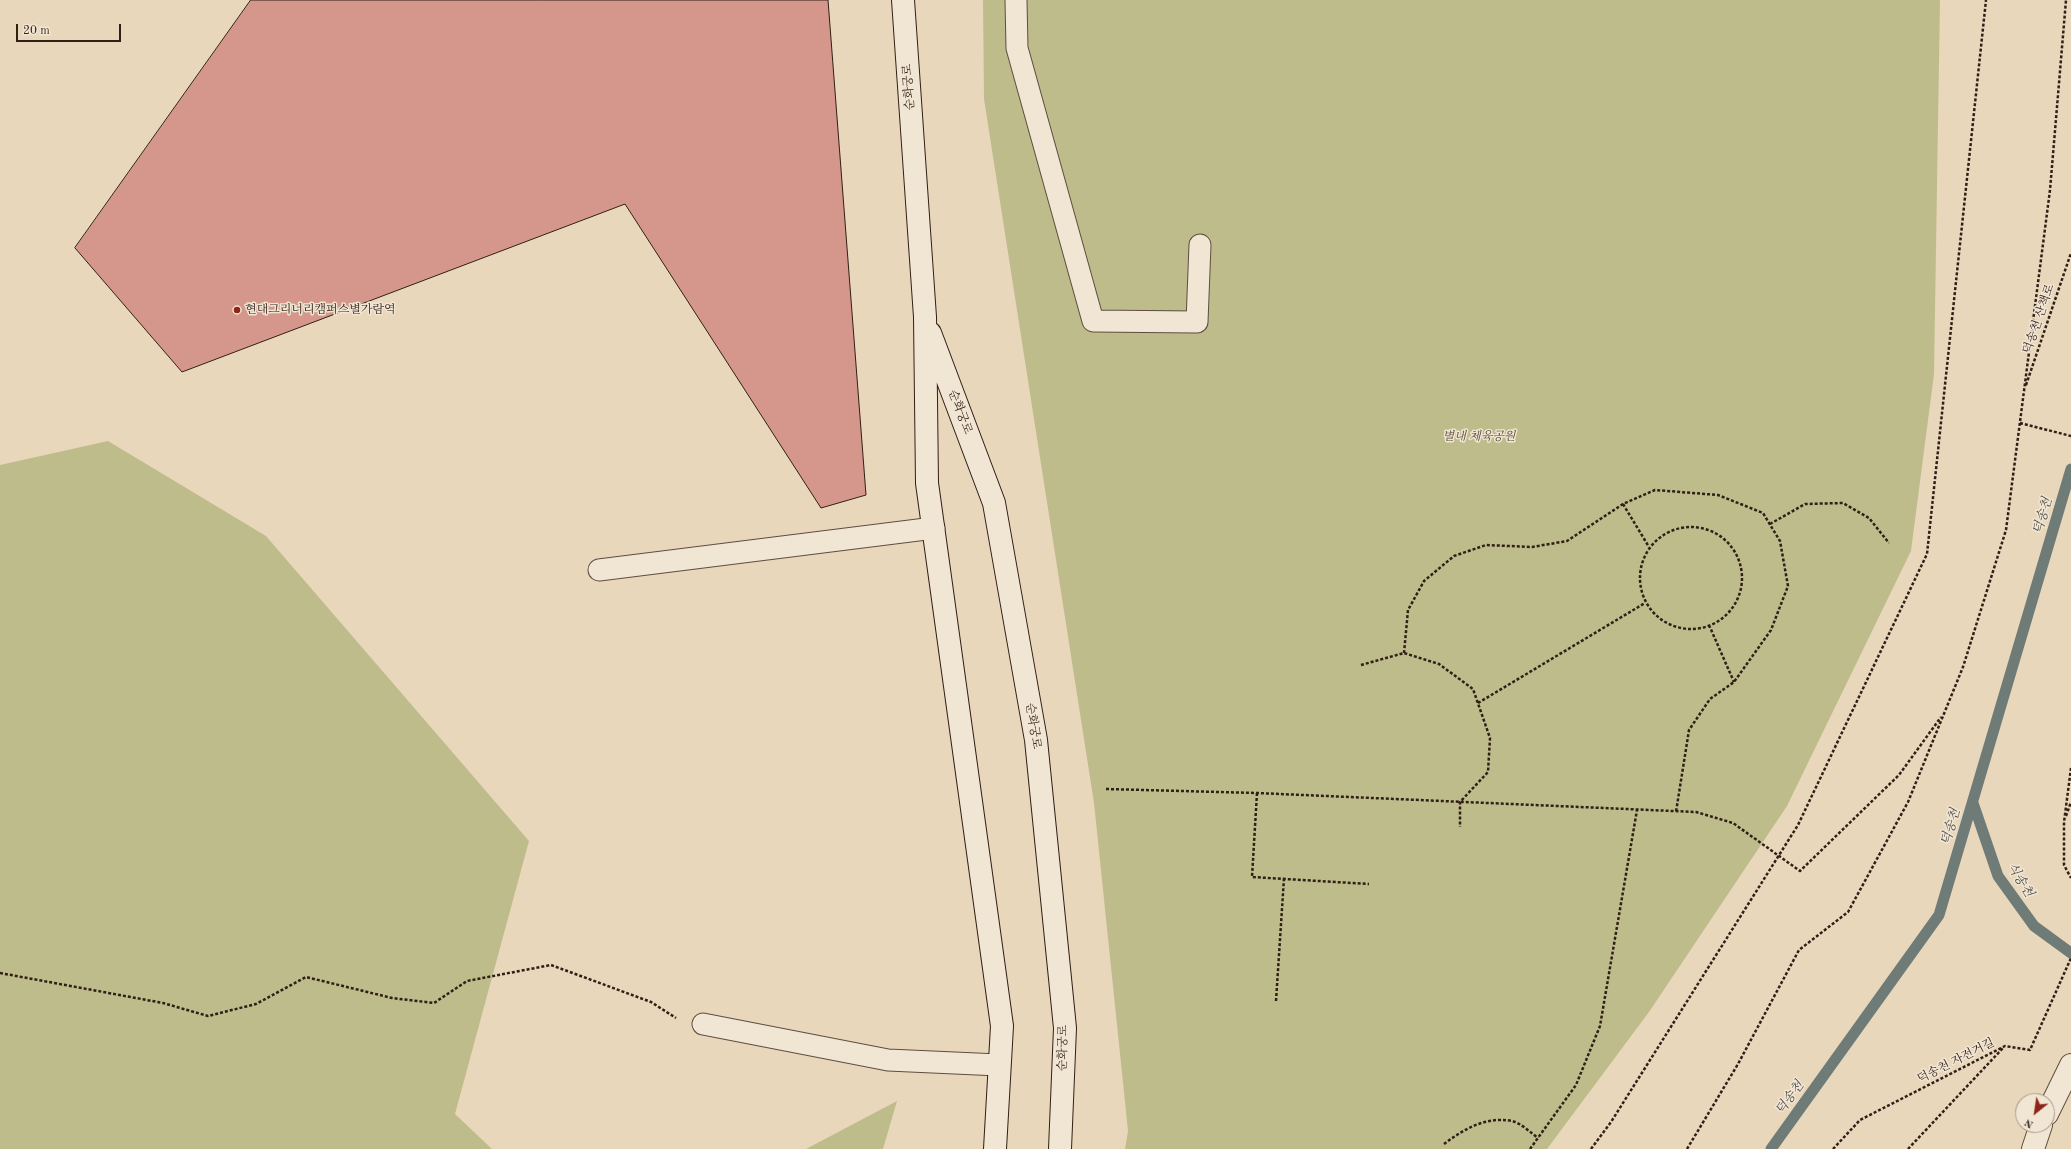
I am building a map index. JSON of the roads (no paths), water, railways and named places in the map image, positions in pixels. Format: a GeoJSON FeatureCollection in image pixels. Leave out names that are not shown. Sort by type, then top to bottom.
{"type":"FeatureCollection","features":[{"type":"Feature","properties":{"kind":"street","name":"순화궁로"},"geometry":{"type":"LineString","coordinates":[[903,0],[925,317],[927,483],[1002,1026],[995,1149]]}},
{"type":"Feature","properties":{"kind":"street","name":"순화궁로"},"geometry":{"type":"LineString","coordinates":[[925,317],[994,503],[1036,740],[1065,1028],[1060,1149]]}},
{"type":"Feature","properties":{"kind":"street"},"geometry":{"type":"LineString","coordinates":[[2055,1098],[2071,1065]]}},
{"type":"Feature","properties":{"kind":"street"},"geometry":{"type":"LineString","coordinates":[[2033,1149],[2038,1133]]}},
{"type":"Feature","properties":{"kind":"lane"},"geometry":{"type":"LineString","coordinates":[[1016,0],[1017,48],[1093,322],[1197,322],[1200,245]]}},
{"type":"Feature","properties":{"kind":"lane"},"geometry":{"type":"LineString","coordinates":[[599,570],[934,528]]}},
{"type":"Feature","properties":{"kind":"lane"},"geometry":{"type":"LineString","coordinates":[[703,1024],[888,1060],[999,1065]]}},
{"type":"Feature","properties":{"kind":"waterway","name":"덕송천"},"geometry":{"type":"LineString","coordinates":[[1771,1149],[1939,915],[2071,469]]}},
{"type":"Feature","properties":{"kind":"waterway","name":"식송천"},"geometry":{"type":"LineString","coordinates":[[1973,803],[1998,876],[2034,926],[2071,953]]}},
{"type":"Feature","properties":{"kind":"place","name":"현대그리너리캠퍼스별가람역"},"geometry":{"type":"Point","coordinates":[237,310]}},
{"type":"Feature","properties":{"kind":"park label","name":"별내 체육공원"},"geometry":{"type":"Point","coordinates":[1479,437]}}]}
